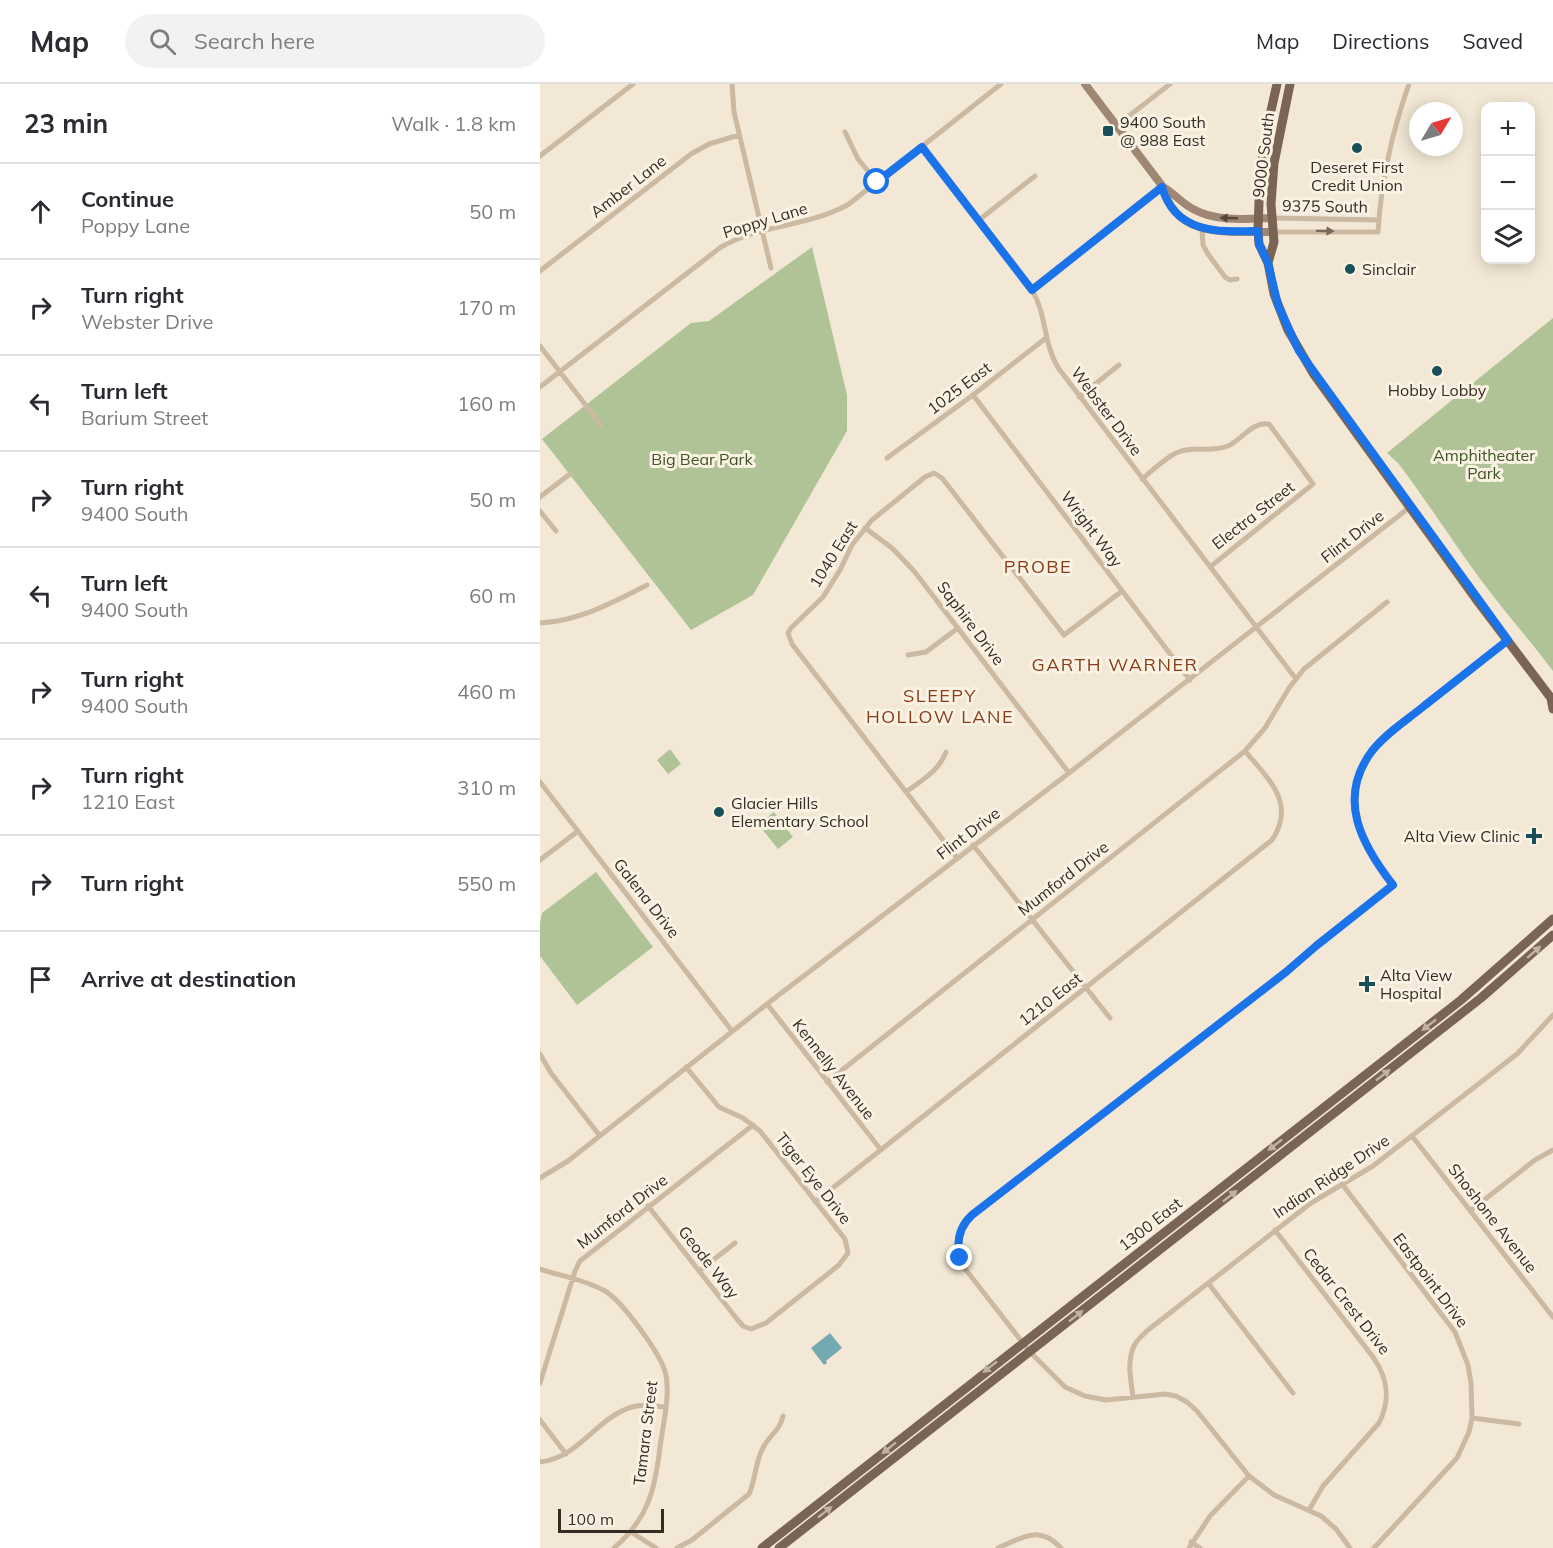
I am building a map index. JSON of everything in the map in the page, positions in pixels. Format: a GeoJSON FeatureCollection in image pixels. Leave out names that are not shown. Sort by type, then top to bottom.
{"type":"FeatureCollection","features":[{"type":"Feature","properties":{"kind":"main road"},"geometry":{"type":"LineString","coordinates":[[1085,84],[1162,187],[1166,199],[1189,223],[1202,229],[1220,232],[1273,232]]}},
{"type":"Feature","properties":{"kind":"main road","name":"9000 South"},"geometry":{"type":"LineString","coordinates":[[1277,84],[1263,147],[1258,231],[1259,244],[1268,263],[1278,305],[1299,351],[1410,507],[1552,698]]}},
{"type":"Feature","properties":{"kind":"main road","name":"9000 South"},"geometry":{"type":"LineString","coordinates":[[1268,263],[1274,242],[1271,218],[1274,164],[1290,84]]}},
{"type":"Feature","properties":{"kind":"main road"},"geometry":{"type":"LineString","coordinates":[[1162,187],[1173,193],[1188,207],[1207,216],[1225,219],[1271,218]]}},
{"type":"Feature","properties":{"kind":"main road"},"geometry":{"type":"LineString","coordinates":[[1552,698],[1553,709]]}},
{"type":"Feature","properties":{"kind":"main road","name":"1300 East"},"geometry":{"type":"LineString","coordinates":[[762,1548],[1461,1000],[1553,919]]}},
{"type":"Feature","properties":{"kind":"main road","name":"1300 East"},"geometry":{"type":"LineString","coordinates":[[779,1548],[1481,998],[1553,935]]}},
{"type":"Feature","properties":{"kind":"street"},"geometry":{"type":"LineString","coordinates":[[540,156],[633,84]]}},
{"type":"Feature","properties":{"kind":"street"},"geometry":{"type":"LineString","coordinates":[[732,84],[734,112],[771,268]]}},
{"type":"Feature","properties":{"kind":"street","name":"Poppy Lane"},"geometry":{"type":"LineString","coordinates":[[540,387],[721,247],[738,239],[831,214],[849,204],[1001,84]]}},
{"type":"Feature","properties":{"kind":"street"},"geometry":{"type":"LineString","coordinates":[[1116,126],[1170,84]]}},
{"type":"Feature","properties":{"kind":"street"},"geometry":{"type":"LineString","coordinates":[[1379,220],[1387,158],[1408,84]]}},
{"type":"Feature","properties":{"kind":"street"},"geometry":{"type":"LineString","coordinates":[[844,132],[858,159],[877,182]]}},
{"type":"Feature","properties":{"kind":"street","name":"Amber Lane"},"geometry":{"type":"LineString","coordinates":[[540,271],[691,154],[709,144],[739,135]]}},
{"type":"Feature","properties":{"kind":"street","name":"Webster Drive"},"geometry":{"type":"LineString","coordinates":[[922,147],[1032,290],[1042,311],[1046,338],[1053,360],[1079,397],[1296,679]]}},
{"type":"Feature","properties":{"kind":"street"},"geometry":{"type":"LineString","coordinates":[[979,220],[1035,176]]}},
{"type":"Feature","properties":{"kind":"street"},"geometry":{"type":"LineString","coordinates":[[1032,290],[1162,187]]}},
{"type":"Feature","properties":{"kind":"street","name":"9375 South"},"geometry":{"type":"LineString","coordinates":[[1271,218],[1379,220],[1378,232],[1273,232]]}},
{"type":"Feature","properties":{"kind":"street"},"geometry":{"type":"LineString","coordinates":[[1202,229],[1203,245],[1208,254],[1225,277],[1230,280],[1237,279]]}},
{"type":"Feature","properties":{"kind":"street","name":"1025 East"},"geometry":{"type":"LineString","coordinates":[[887,458],[1046,338]]}},
{"type":"Feature","properties":{"kind":"street"},"geometry":{"type":"LineString","coordinates":[[540,346],[601,425]]}},
{"type":"Feature","properties":{"kind":"street"},"geometry":{"type":"LineString","coordinates":[[1079,397],[1119,365]]}},
{"type":"Feature","properties":{"kind":"street","name":"Wright Way"},"geometry":{"type":"LineString","coordinates":[[973,395],[1190,680]]}},
{"type":"Feature","properties":{"kind":"street","name":"Electra Street"},"geometry":{"type":"LineString","coordinates":[[1142,478],[1175,453],[1197,448],[1223,447],[1234,442],[1258,424],[1269,424],[1313,484],[1210,567]]}},
{"type":"Feature","properties":{"kind":"street","name":"1040 East"},"geometry":{"type":"LineString","coordinates":[[906,792],[792,644],[788,633],[823,597],[852,545],[865,528],[890,504],[925,477],[934,473],[942,478],[1064,635],[1122,591]]}},
{"type":"Feature","properties":{"kind":"street"},"geometry":{"type":"LineString","coordinates":[[540,497],[570,474]]}},
{"type":"Feature","properties":{"kind":"street","name":"Flint Drive"},"geometry":{"type":"LineString","coordinates":[[540,1178],[568,1161],[766,1004],[1190,680],[1410,507]]}},
{"type":"Feature","properties":{"kind":"street"},"geometry":{"type":"LineString","coordinates":[[540,511],[556,531]]}},
{"type":"Feature","properties":{"kind":"street","name":"Saphire Drive"},"geometry":{"type":"LineString","coordinates":[[865,528],[904,558],[1069,773]]}},
{"type":"Feature","properties":{"kind":"street"},"geometry":{"type":"LineString","coordinates":[[540,623],[557,622],[585,615],[647,585]]}},
{"type":"Feature","properties":{"kind":"street","name":"Mumford Drive"},"geometry":{"type":"LineString","coordinates":[[827,1082],[1245,751],[1265,728],[1296,679],[1315,660],[1388,602]]}},
{"type":"Feature","properties":{"kind":"street"},"geometry":{"type":"LineString","coordinates":[[908,655],[926,652],[958,628]]}},
{"type":"Feature","properties":{"kind":"street"},"geometry":{"type":"LineString","coordinates":[[1350,1548],[1328,1521],[1274,1495],[1249,1476],[1197,1411],[1187,1402],[1176,1396],[1165,1394],[1106,1400],[1085,1396],[1071,1390],[1054,1377],[1030,1352],[962,1264],[958,1252],[958,1241],[965,1222],[1286,972],[1393,885],[1369,853],[1356,818],[1356,788],[1364,766],[1372,751],[1392,731],[1508,640]]}},
{"type":"Feature","properties":{"kind":"street","name":"1210 East"},"geometry":{"type":"LineString","coordinates":[[815,1202],[1272,840],[1281,822],[1282,805],[1274,785],[1245,751]]}},
{"type":"Feature","properties":{"kind":"street"},"geometry":{"type":"LineString","coordinates":[[946,752],[936,770],[906,792],[957,858]]}},
{"type":"Feature","properties":{"kind":"street","name":"Galena Drive"},"geometry":{"type":"LineString","coordinates":[[540,782],[732,1031]]}},
{"type":"Feature","properties":{"kind":"street"},"geometry":{"type":"LineString","coordinates":[[540,860],[578,831]]}},
{"type":"Feature","properties":{"kind":"street"},"geometry":{"type":"LineString","coordinates":[[973,845],[1110,1018]]}},
{"type":"Feature","properties":{"kind":"street","name":"Kennelly Avenue"},"geometry":{"type":"LineString","coordinates":[[766,1004],[881,1150]]}},
{"type":"Feature","properties":{"kind":"street","name":"Indian Ridge Drive"},"geometry":{"type":"LineString","coordinates":[[1133,1397],[1131,1356],[1135,1344],[1148,1330],[1320,1196],[1364,1173],[1412,1136],[1517,1054],[1553,1015]]}},
{"type":"Feature","properties":{"kind":"street"},"geometry":{"type":"LineString","coordinates":[[540,1054],[551,1073],[600,1136]]}},
{"type":"Feature","properties":{"kind":"street","name":"Tiger Eye Drive"},"geometry":{"type":"LineString","coordinates":[[686,1067],[719,1107],[753,1125],[845,1239],[848,1253],[845,1260],[766,1323],[751,1329]]}},
{"type":"Feature","properties":{"kind":"street","name":"Mumford Drive"},"geometry":{"type":"LineString","coordinates":[[540,1383],[576,1268],[586,1255],[753,1125]]}},
{"type":"Feature","properties":{"kind":"street","name":"Shoshone Avenue"},"geometry":{"type":"LineString","coordinates":[[1412,1136],[1553,1317]]}},
{"type":"Feature","properties":{"kind":"street"},"geometry":{"type":"LineString","coordinates":[[1470,1211],[1535,1160],[1553,1150]]}},
{"type":"Feature","properties":{"kind":"street","name":"Eastpoint Drive"},"geometry":{"type":"LineString","coordinates":[[1342,1184],[1455,1332],[1468,1365],[1472,1383],[1472,1418],[1469,1432],[1457,1458],[1374,1548]]}},
{"type":"Feature","properties":{"kind":"street","name":"Geode Way"},"geometry":{"type":"LineString","coordinates":[[648,1206],[737,1319],[743,1326],[751,1329]]}},
{"type":"Feature","properties":{"kind":"street","name":"Cedar Crest Drive"},"geometry":{"type":"LineString","coordinates":[[1275,1230],[1374,1357],[1381,1367],[1387,1390],[1384,1413],[1379,1423],[1323,1486],[1309,1510]]}},
{"type":"Feature","properties":{"kind":"street"},"geometry":{"type":"LineString","coordinates":[[699,1271],[735,1243]]}},
{"type":"Feature","properties":{"kind":"street","name":"Tamara Street"},"geometry":{"type":"LineString","coordinates":[[540,1269],[596,1287],[614,1298],[655,1350],[666,1373],[667,1386],[656,1480],[640,1519],[631,1532],[614,1548]]}},
{"type":"Feature","properties":{"kind":"street"},"geometry":{"type":"LineString","coordinates":[[1208,1283],[1293,1393]]}},
{"type":"Feature","properties":{"kind":"street"},"geometry":{"type":"LineString","coordinates":[[540,1462],[566,1454],[622,1411],[639,1406],[665,1407]]}},
{"type":"Feature","properties":{"kind":"street"},"geometry":{"type":"LineString","coordinates":[[677,1548],[692,1540],[748,1494],[753,1485],[761,1451],[776,1432],[783,1416]]}},
{"type":"Feature","properties":{"kind":"street"},"geometry":{"type":"LineString","coordinates":[[1472,1418],[1519,1424]]}},
{"type":"Feature","properties":{"kind":"street"},"geometry":{"type":"LineString","coordinates":[[540,1420],[566,1454]]}},
{"type":"Feature","properties":{"kind":"street"},"geometry":{"type":"LineString","coordinates":[[1200,1548],[1190,1545],[1210,1516],[1249,1476]]}},
{"type":"Feature","properties":{"kind":"street"},"geometry":{"type":"LineString","coordinates":[[631,1532],[656,1548]]}},
{"type":"Feature","properties":{"kind":"street"},"geometry":{"type":"LineString","coordinates":[[998,1548],[1028,1535],[1040,1535],[1050,1539],[1061,1548]]}},
{"type":"Feature","properties":{"kind":"green space","name":"Big Bear Park"},"geometry":{"type":"Polygon","coordinates":[[[812,247],[847,395],[847,431],[753,595],[691,630],[542,439],[691,323],[709,321],[812,247]]]}},
{"type":"Feature","properties":{"kind":"green space","name":"Amphitheater Park"},"geometry":{"type":"Polygon","coordinates":[[[1553,318],[1553,671],[1478,576],[1398,463],[1387,453],[1553,318]]]}},
{"type":"Feature","properties":{"kind":"green space"},"geometry":{"type":"Polygon","coordinates":[[[670,749],[681,764],[668,774],[657,760],[670,749]]]}},
{"type":"Feature","properties":{"kind":"green space"},"geometry":{"type":"Polygon","coordinates":[[[774,812],[793,837],[778,849],[758,824],[774,812]]]}},
{"type":"Feature","properties":{"kind":"green space"},"geometry":{"type":"Polygon","coordinates":[[[596,872],[653,947],[577,1005],[540,956],[540,923],[542,913],[596,872]]]}},
{"type":"Feature","properties":{"kind":"water"},"geometry":{"type":"Polygon","coordinates":[[[830,1333],[842,1348],[824,1365],[811,1348],[830,1333]]]}},
{"type":"Feature","properties":{"kind":"place","name":"9400 South @ 988 East"},"geometry":{"type":"Point","coordinates":[1108,131]}},
{"type":"Feature","properties":{"kind":"place","name":"Deseret First Credit Union"},"geometry":{"type":"Point","coordinates":[1357,148]}},
{"type":"Feature","properties":{"kind":"place","name":"Sinclair"},"geometry":{"type":"Point","coordinates":[1350,269]}},
{"type":"Feature","properties":{"kind":"place","name":"Hobby Lobby"},"geometry":{"type":"Point","coordinates":[1437,371]}},
{"type":"Feature","properties":{"kind":"place","name":"Glacier Hills Elementary School"},"geometry":{"type":"Point","coordinates":[719,812]}},
{"type":"Feature","properties":{"kind":"place","name":"Alta View Clinic"},"geometry":{"type":"Point","coordinates":[1534,836]}},
{"type":"Feature","properties":{"kind":"place","name":"Alta View Hospital"},"geometry":{"type":"Point","coordinates":[1367,984]}},
{"type":"Feature","properties":{"kind":"district","name":"PROBE"},"geometry":{"type":"Point","coordinates":[1038,566]}},
{"type":"Feature","properties":{"kind":"district","name":"GARTH WARNER"},"geometry":{"type":"Point","coordinates":[1115,664]}},
{"type":"Feature","properties":{"kind":"district","name":"SLEEPY HOLLOW LANE"},"geometry":{"type":"Point","coordinates":[940,705]}},
{"type":"Feature","properties":{"kind":"route"},"geometry":{"type":"LineString","coordinates":[[877,182],[922,147],[1032,290],[1162,187],[1166,199],[1174,210],[1195,227],[1220,232],[1258,231],[1259,244],[1268,263],[1278,305],[1299,351],[1479,603],[1508,640],[1392,731],[1367,758],[1356,788],[1356,818],[1369,853],[1393,885],[1131,1094],[972,1215],[960,1231],[958,1246],[960,1258]]}}]}
